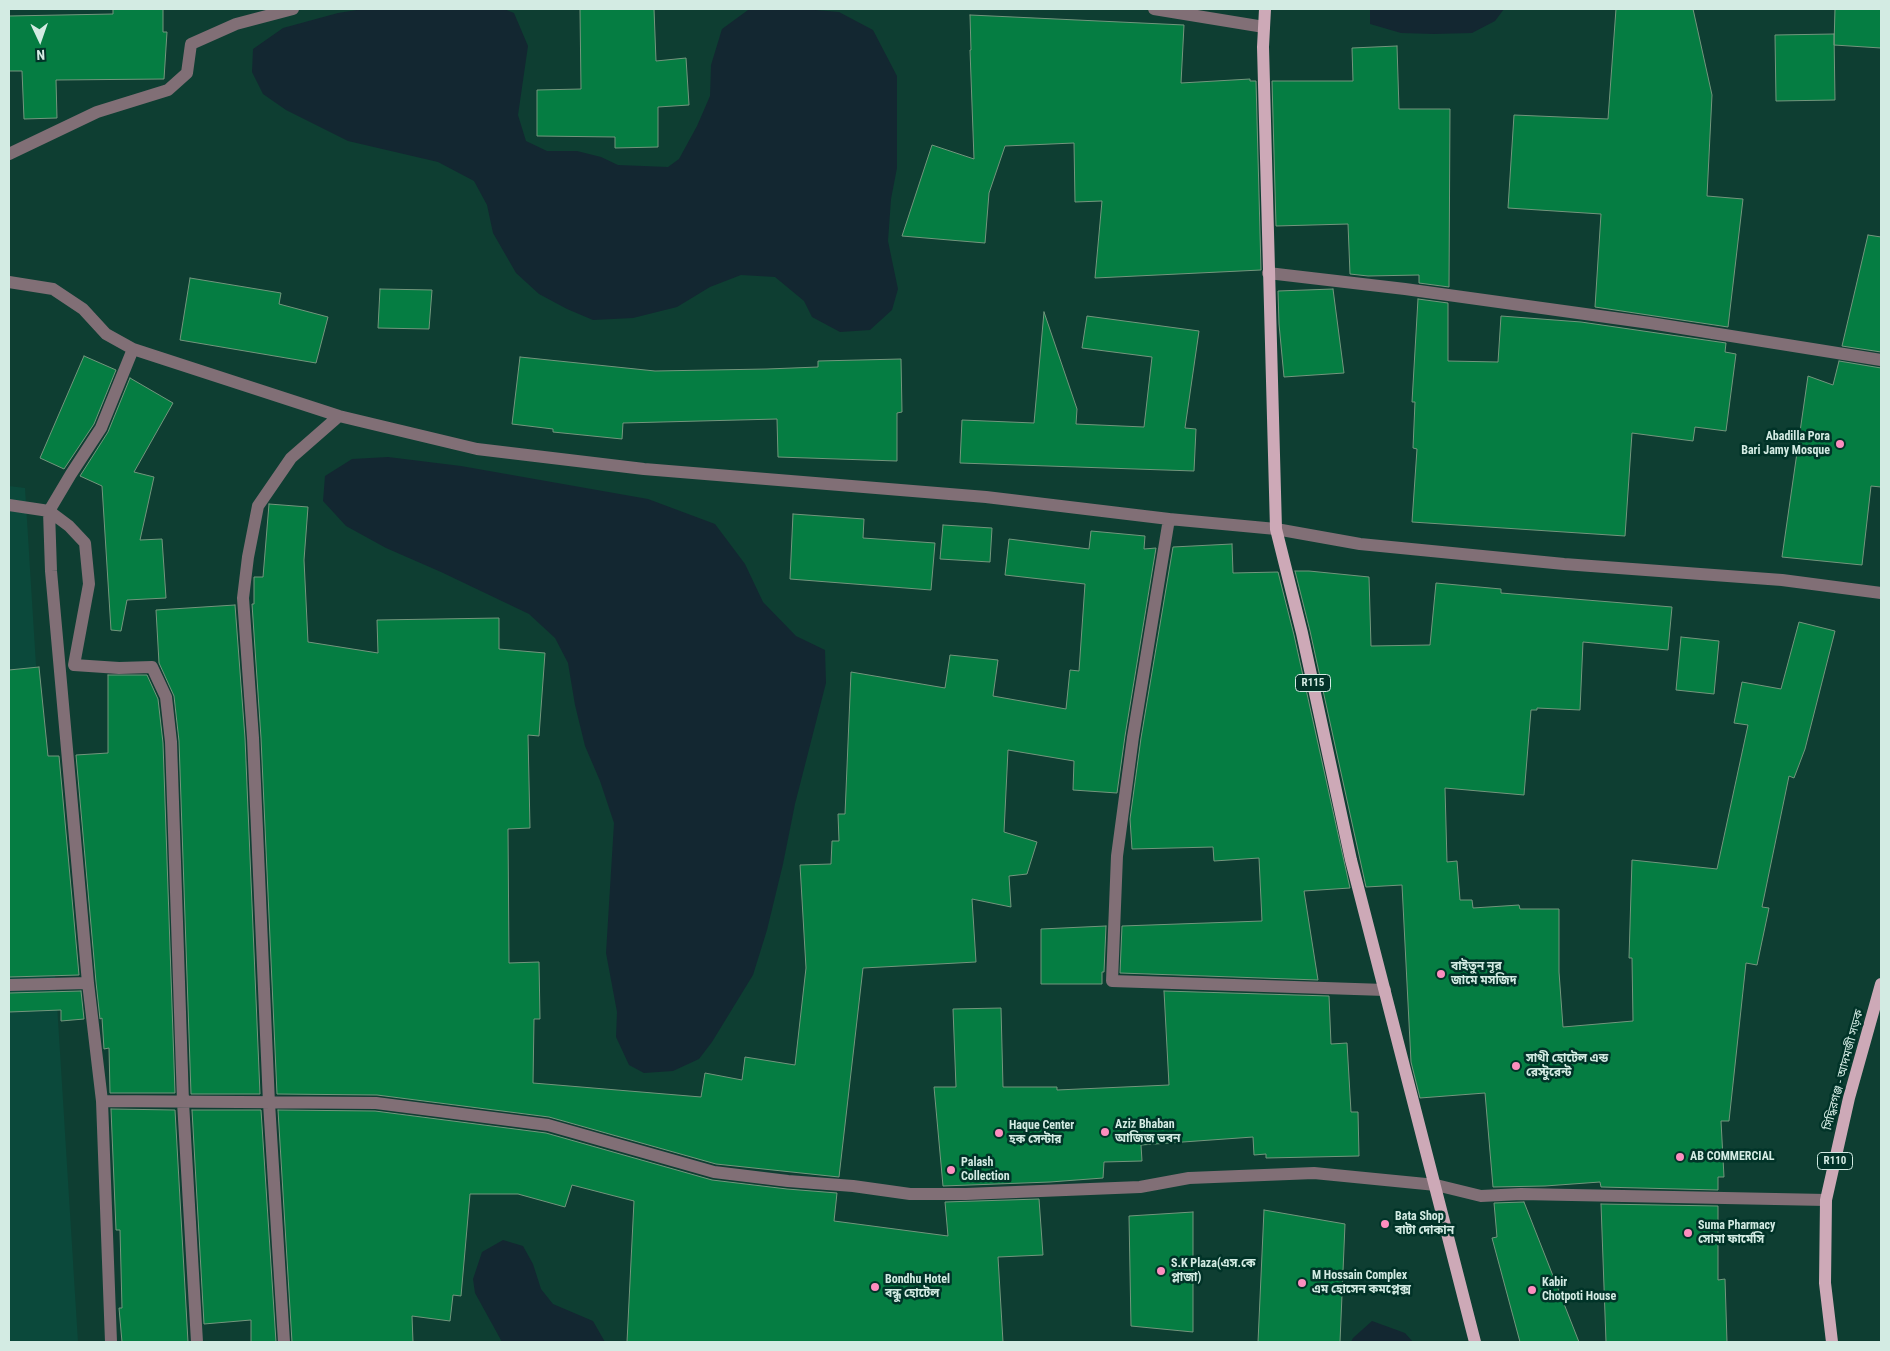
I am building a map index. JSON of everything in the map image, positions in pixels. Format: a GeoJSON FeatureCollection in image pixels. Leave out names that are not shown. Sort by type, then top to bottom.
{"type":"FeatureCollection","features":[{"type":"Feature","properties":{"kind":"main road","name":"R115"},"geometry":{"type":"LineString","coordinates":[[1265,9],[1268,273],[1276,529],[1302,633],[1351,860],[1386,990],[1475,1342]]}},
{"type":"Feature","properties":{"kind":"main road","name":"সিদ্ধিরগঞ্জ - আদমজী সড়ক"},"geometry":{"type":"LineString","coordinates":[[1832,1342],[1825,1282],[1826,1200],[1849,1098],[1881,984]]}},
{"type":"Feature","properties":{"kind":"street"},"geometry":{"type":"LineString","coordinates":[[9,154],[97,112],[168,90],[187,74],[192,44],[236,24],[293,9]]}},
{"type":"Feature","properties":{"kind":"street"},"geometry":{"type":"LineString","coordinates":[[1154,9],[1264,27]]}},
{"type":"Feature","properties":{"kind":"street"},"geometry":{"type":"LineString","coordinates":[[1268,273],[1405,289],[1650,323],[1881,360]]}},
{"type":"Feature","properties":{"kind":"street"},"geometry":{"type":"LineString","coordinates":[[9,282],[53,289],[84,308],[106,334],[133,349],[339,416],[477,449],[644,469],[986,497],[1169,519],[1276,529],[1360,544],[1564,564],[1782,580],[1881,593]]}},
{"type":"Feature","properties":{"kind":"street"},"geometry":{"type":"LineString","coordinates":[[112,1342],[102,1101],[88,983],[52,571],[49,511],[70,474],[101,428],[133,349]]}},
{"type":"Feature","properties":{"kind":"street"},"geometry":{"type":"LineString","coordinates":[[284,1342],[269,1103],[253,748],[243,598],[248,557],[258,506],[291,458],[339,416]]}},
{"type":"Feature","properties":{"kind":"street"},"geometry":{"type":"LineString","coordinates":[[9,505],[49,511],[69,526],[85,543],[89,584],[74,666],[152,667],[166,696],[171,742],[183,1102],[196,1342]]}},
{"type":"Feature","properties":{"kind":"street"},"geometry":{"type":"LineString","coordinates":[[1169,519],[1133,737],[1119,847],[1112,981],[1386,990]]}},
{"type":"Feature","properties":{"kind":"street"},"geometry":{"type":"LineString","coordinates":[[9,985],[88,983]]}},
{"type":"Feature","properties":{"kind":"street"},"geometry":{"type":"LineString","coordinates":[[102,1101],[376,1103],[548,1125],[714,1172],[788,1181],[853,1186],[910,1194],[966,1194],[1140,1187],[1189,1178],[1314,1173],[1436,1185],[1481,1196],[1521,1194],[1826,1200]]}},
{"type":"Feature","properties":{"kind":"shaded area"},"geometry":{"type":"Polygon","coordinates":[[[9,486],[25,488],[78,1342],[9,1342],[9,486]]]}},
{"type":"Feature","properties":{"kind":"water"},"geometry":{"type":"Polygon","coordinates":[[[363,9],[504,9],[514,13],[528,46],[518,115],[526,141],[547,151],[577,151],[601,157],[618,165],[668,167],[679,159],[697,126],[710,96],[711,65],[722,29],[748,10],[804,9],[839,12],[873,30],[897,76],[897,168],[891,199],[888,241],[898,289],[892,310],[870,330],[840,332],[812,317],[804,301],[775,277],[741,275],[710,287],[677,307],[633,318],[593,320],[539,294],[516,273],[493,233],[487,205],[474,181],[438,162],[348,141],[286,110],[263,94],[252,72],[253,49],[283,28],[338,13],[363,9]]]}},
{"type":"Feature","properties":{"kind":"water"},"geometry":{"type":"Polygon","coordinates":[[[1370,9],[1504,9],[1495,21],[1472,33],[1434,34],[1401,33],[1370,24],[1370,9]]]}},
{"type":"Feature","properties":{"kind":"water"},"geometry":{"type":"Polygon","coordinates":[[[388,457],[461,466],[648,499],[715,524],[745,564],[763,602],[796,636],[825,650],[826,683],[795,804],[767,930],[753,975],[712,1042],[699,1059],[673,1071],[644,1073],[629,1065],[616,1037],[617,1012],[606,953],[614,823],[600,781],[585,746],[575,705],[568,663],[555,638],[529,614],[386,548],[346,526],[323,501],[325,476],[352,459],[388,457]]]}},
{"type":"Feature","properties":{"kind":"water"},"geometry":{"type":"Polygon","coordinates":[[[503,1240],[523,1246],[533,1264],[541,1289],[553,1304],[593,1321],[605,1342],[502,1342],[475,1293],[473,1279],[482,1252],[503,1240]]]}},
{"type":"Feature","properties":{"kind":"water"},"geometry":{"type":"Polygon","coordinates":[[[1372,1321],[1405,1333],[1413,1342],[1351,1342],[1372,1321]]]}},
{"type":"Feature","properties":{"kind":"building"},"geometry":{"type":"Polygon","coordinates":[[[113,9],[163,9],[163,32],[167,32],[164,79],[56,80],[57,118],[24,119],[22,71],[9,71],[9,16],[113,14],[113,9]]]}},
{"type":"Feature","properties":{"kind":"building"},"geometry":{"type":"Polygon","coordinates":[[[580,9],[654,9],[656,61],[686,58],[689,105],[658,107],[658,147],[615,148],[615,137],[537,136],[537,90],[581,89],[580,9]]]}},
{"type":"Feature","properties":{"kind":"building"},"geometry":{"type":"Polygon","coordinates":[[[1616,9],[1693,9],[1712,95],[1707,196],[1743,199],[1728,327],[1595,307],[1601,214],[1508,208],[1514,115],[1608,119],[1616,9]]]}},
{"type":"Feature","properties":{"kind":"building"},"geometry":{"type":"Polygon","coordinates":[[[1835,9],[1881,9],[1881,48],[1834,45],[1835,9]]]}},
{"type":"Feature","properties":{"kind":"building"},"geometry":{"type":"Polygon","coordinates":[[[970,15],[1184,25],[1181,83],[1250,79],[1250,81],[1256,81],[1261,270],[1095,278],[1102,201],[1075,202],[1074,143],[1005,146],[989,193],[985,243],[902,236],[932,145],[974,159],[970,15]]]}},
{"type":"Feature","properties":{"kind":"building"},"geometry":{"type":"Polygon","coordinates":[[[1834,34],[1835,100],[1776,101],[1775,35],[1834,34]]]}},
{"type":"Feature","properties":{"kind":"building"},"geometry":{"type":"Polygon","coordinates":[[[1397,46],[1399,109],[1450,109],[1449,287],[1419,283],[1419,275],[1368,276],[1350,274],[1348,224],[1276,226],[1272,81],[1353,81],[1352,48],[1397,46]]]}},
{"type":"Feature","properties":{"kind":"building"},"geometry":{"type":"Polygon","coordinates":[[[1868,235],[1881,237],[1881,352],[1842,346],[1868,235]]]}},
{"type":"Feature","properties":{"kind":"building"},"geometry":{"type":"Polygon","coordinates":[[[190,278],[281,293],[279,304],[328,317],[316,363],[180,340],[190,278]]]}},
{"type":"Feature","properties":{"kind":"building"},"geometry":{"type":"Polygon","coordinates":[[[380,289],[432,290],[429,329],[378,328],[380,289]]]}},
{"type":"Feature","properties":{"kind":"building"},"geometry":{"type":"Polygon","coordinates":[[[1333,289],[1344,373],[1284,377],[1278,291],[1333,289]]]}},
{"type":"Feature","properties":{"kind":"building"},"geometry":{"type":"Polygon","coordinates":[[[1418,299],[1448,303],[1448,361],[1498,362],[1501,316],[1581,322],[1726,343],[1725,352],[1736,354],[1726,431],[1695,427],[1693,441],[1632,433],[1625,536],[1412,522],[1417,449],[1413,448],[1415,402],[1412,402],[1418,299]]]}},
{"type":"Feature","properties":{"kind":"building"},"geometry":{"type":"Polygon","coordinates":[[[1044,312],[1077,409],[1076,424],[1144,427],[1152,357],[1082,348],[1087,316],[1199,331],[1185,428],[1196,429],[1194,471],[960,463],[962,420],[1034,423],[1044,312]]]}},
{"type":"Feature","properties":{"kind":"building"},"geometry":{"type":"Polygon","coordinates":[[[84,356],[116,370],[94,424],[64,469],[40,458],[84,356]]]}},
{"type":"Feature","properties":{"kind":"building"},"geometry":{"type":"Polygon","coordinates":[[[520,357],[655,371],[818,367],[818,361],[901,359],[902,412],[897,413],[897,461],[778,457],[777,419],[623,423],[622,439],[553,432],[553,429],[512,424],[520,357]]]}},
{"type":"Feature","properties":{"kind":"building","name":"Abadilla Pora Bari Jamy Mosque"},"geometry":{"type":"Polygon","coordinates":[[[1839,361],[1881,368],[1881,487],[1871,486],[1862,565],[1782,557],[1808,376],[1833,385],[1839,361]]]}},
{"type":"Feature","properties":{"kind":"building"},"geometry":{"type":"Polygon","coordinates":[[[130,378],[173,403],[134,472],[154,477],[140,540],[162,539],[166,598],[127,600],[121,631],[111,630],[102,486],[80,476],[108,432],[130,378]]]}},
{"type":"Feature","properties":{"kind":"building"},"geometry":{"type":"Polygon","coordinates":[[[269,504],[308,507],[304,560],[308,642],[378,653],[377,620],[499,618],[499,649],[545,653],[539,736],[528,735],[530,828],[508,829],[509,963],[539,962],[540,1019],[534,1019],[533,1083],[701,1097],[705,1073],[742,1080],[745,1057],[795,1065],[806,968],[800,865],[831,864],[832,841],[839,841],[838,814],[845,814],[851,672],[945,688],[950,655],[998,660],[993,696],[1066,709],[1070,670],[1079,671],[1085,584],[1005,575],[1009,539],[1089,549],[1091,531],[1145,536],[1144,549],[1156,548],[1117,793],[1073,790],[1074,761],[1008,750],[1004,832],[1037,842],[1027,874],[1009,876],[1011,907],[972,899],[976,962],[863,968],[839,1177],[716,1164],[549,1117],[377,1095],[277,1094],[261,738],[252,604],[254,604],[254,577],[263,577],[269,504]]]}},
{"type":"Feature","properties":{"kind":"building"},"geometry":{"type":"Polygon","coordinates":[[[793,514],[864,519],[863,538],[935,543],[931,590],[790,579],[793,514]]]}},
{"type":"Feature","properties":{"kind":"building"},"geometry":{"type":"Polygon","coordinates":[[[943,525],[992,528],[990,562],[940,559],[943,525]]]}},
{"type":"Feature","properties":{"kind":"building"},"geometry":{"type":"Polygon","coordinates":[[[1232,544],[1233,573],[1278,572],[1294,635],[1350,888],[1304,891],[1318,980],[1120,973],[1122,926],[1262,921],[1259,858],[1214,861],[1213,847],[1132,849],[1130,819],[1141,738],[1173,547],[1232,544]]]}},
{"type":"Feature","properties":{"kind":"building"},"geometry":{"type":"Polygon","coordinates":[[[1295,571],[1369,577],[1371,646],[1430,645],[1436,583],[1501,589],[1501,593],[1672,607],[1668,650],[1583,642],[1580,710],[1537,708],[1537,710],[1531,710],[1524,795],[1445,788],[1447,862],[1457,861],[1460,900],[1472,900],[1473,908],[1519,905],[1520,909],[1559,909],[1559,972],[1563,1027],[1633,1021],[1632,958],[1629,958],[1632,860],[1717,869],[1748,725],[1734,723],[1742,682],[1781,689],[1799,622],[1835,631],[1805,749],[1794,778],[1789,776],[1762,907],[1769,908],[1757,965],[1746,963],[1729,1121],[1721,1121],[1724,1177],[1718,1177],[1718,1190],[1601,1187],[1600,1182],[1493,1187],[1485,1093],[1420,1098],[1411,1062],[1402,885],[1366,887],[1295,571]]]}},
{"type":"Feature","properties":{"kind":"building"},"geometry":{"type":"Polygon","coordinates":[[[235,605],[245,738],[260,1094],[191,1094],[179,741],[174,696],[159,663],[156,610],[235,605]]]}},
{"type":"Feature","properties":{"kind":"building"},"geometry":{"type":"Polygon","coordinates":[[[1681,637],[1719,641],[1714,694],[1676,690],[1681,637]]]}},
{"type":"Feature","properties":{"kind":"building"},"geometry":{"type":"Polygon","coordinates":[[[39,667],[48,756],[59,756],[79,975],[9,977],[9,670],[39,667]]]}},
{"type":"Feature","properties":{"kind":"building"},"geometry":{"type":"Polygon","coordinates":[[[108,675],[147,675],[158,699],[163,743],[175,1093],[110,1093],[109,1048],[104,1049],[102,1018],[100,1019],[76,755],[108,753],[108,675]]]}},
{"type":"Feature","properties":{"kind":"building"},"geometry":{"type":"Polygon","coordinates":[[[1106,926],[1102,984],[1041,984],[1041,929],[1106,926]]]}},
{"type":"Feature","properties":{"kind":"building"},"geometry":{"type":"Polygon","coordinates":[[[81,991],[84,1019],[61,1021],[61,1010],[9,1012],[9,993],[81,991]]]}},
{"type":"Feature","properties":{"kind":"building"},"geometry":{"type":"Polygon","coordinates":[[[1164,991],[1329,996],[1331,1044],[1347,1043],[1351,1112],[1358,1112],[1359,1156],[1266,1158],[1266,1154],[1254,1155],[1253,1137],[1141,1145],[1142,1161],[1104,1162],[1103,1178],[943,1186],[934,1087],[956,1087],[953,1009],[1001,1008],[1003,1087],[1057,1087],[1057,1090],[1169,1085],[1164,991]]]}},
{"type":"Feature","properties":{"kind":"building"},"geometry":{"type":"Polygon","coordinates":[[[111,1109],[175,1110],[188,1342],[122,1342],[119,1308],[122,1308],[120,1230],[116,1230],[111,1109]]]}},
{"type":"Feature","properties":{"kind":"building"},"geometry":{"type":"Polygon","coordinates":[[[192,1110],[261,1110],[276,1342],[251,1342],[251,1320],[204,1324],[192,1110]]]}},
{"type":"Feature","properties":{"kind":"building"},"geometry":{"type":"Polygon","coordinates":[[[278,1110],[375,1111],[546,1133],[712,1180],[837,1193],[834,1221],[948,1236],[945,1202],[1039,1199],[1043,1255],[998,1257],[1003,1342],[627,1342],[634,1201],[572,1185],[565,1207],[518,1194],[470,1194],[461,1296],[453,1295],[450,1321],[412,1316],[413,1342],[292,1342],[278,1110]]]}},
{"type":"Feature","properties":{"kind":"building","name":"Kabir Chotpoti House"},"geometry":{"type":"Polygon","coordinates":[[[1524,1202],[1579,1342],[1520,1342],[1492,1238],[1497,1237],[1494,1203],[1524,1202]]]}},
{"type":"Feature","properties":{"kind":"building"},"geometry":{"type":"Polygon","coordinates":[[[1601,1204],[1718,1206],[1718,1280],[1725,1279],[1727,1342],[1606,1342],[1601,1204]]]}},
{"type":"Feature","properties":{"kind":"building","name":"M Hossain Complex এম হোসেন কমপ্লেক্স"},"geometry":{"type":"Polygon","coordinates":[[[1264,1210],[1345,1224],[1340,1342],[1258,1342],[1264,1210]]]}},
{"type":"Feature","properties":{"kind":"building","name":"S.K Plaza(এস.কে প্লাজা)"},"geometry":{"type":"Polygon","coordinates":[[[1193,1212],[1193,1332],[1131,1326],[1129,1216],[1193,1212]]]}},
{"type":"Feature","properties":{"kind":"place","name":"Abadilla Pora Bari Jamy Mosque"},"geometry":{"type":"Point","coordinates":[1840,444]}},
{"type":"Feature","properties":{"kind":"place","name":"বাইতুন নূর জামে মসজিদ"},"geometry":{"type":"Point","coordinates":[1441,974]}},
{"type":"Feature","properties":{"kind":"place","name":"সাথী হোটেল এন্ড রেস্টুরেন্ট"},"geometry":{"type":"Point","coordinates":[1516,1066]}},
{"type":"Feature","properties":{"kind":"place","name":"Aziz Bhaban আজিজ ভবন"},"geometry":{"type":"Point","coordinates":[1105,1132]}},
{"type":"Feature","properties":{"kind":"place","name":"Haque Center হক সেন্টার"},"geometry":{"type":"Point","coordinates":[999,1133]}},
{"type":"Feature","properties":{"kind":"place","name":"AB COMMERCIAL"},"geometry":{"type":"Point","coordinates":[1680,1157]}},
{"type":"Feature","properties":{"kind":"place","name":"Palash Collection"},"geometry":{"type":"Point","coordinates":[951,1170]}},
{"type":"Feature","properties":{"kind":"place","name":"Bata Shop বাটা দোকান"},"geometry":{"type":"Point","coordinates":[1385,1224]}},
{"type":"Feature","properties":{"kind":"place","name":"Suma Pharmacy সোমা ফার্মেসি"},"geometry":{"type":"Point","coordinates":[1688,1233]}},
{"type":"Feature","properties":{"kind":"place","name":"S.K Plaza(এস.কে প্লাজা)"},"geometry":{"type":"Point","coordinates":[1161,1271]}},
{"type":"Feature","properties":{"kind":"place","name":"M Hossain Complex এম হোসেন কমপ্লেক্স"},"geometry":{"type":"Point","coordinates":[1302,1283]}},
{"type":"Feature","properties":{"kind":"place","name":"Bondhu Hotel বন্ধু হোটেল"},"geometry":{"type":"Point","coordinates":[875,1287]}},
{"type":"Feature","properties":{"kind":"place","name":"Kabir Chotpoti House"},"geometry":{"type":"Point","coordinates":[1532,1290]}}]}
